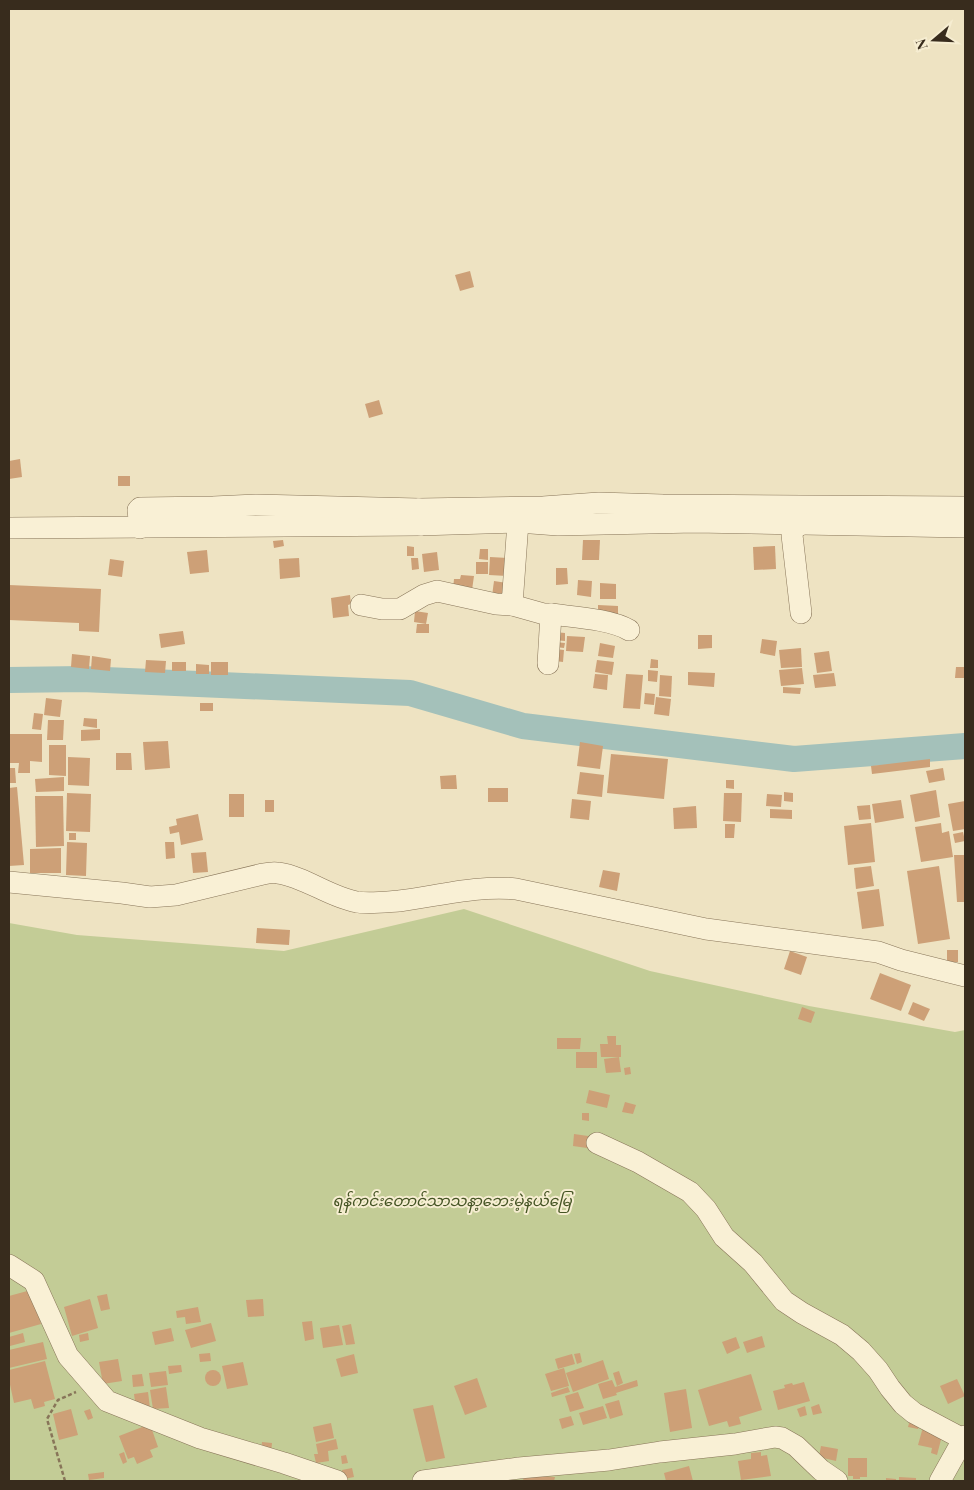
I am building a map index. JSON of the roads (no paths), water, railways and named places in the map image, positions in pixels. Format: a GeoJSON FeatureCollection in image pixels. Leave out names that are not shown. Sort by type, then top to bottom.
{"type":"FeatureCollection","features":[{"type":"Feature","properties":{"kind":"street"},"geometry":{"type":"LineString","coordinates":[[420,517],[518,522],[599,503],[965,507]]}},
{"type":"Feature","properties":{"kind":"street"},"geometry":{"type":"LineString","coordinates":[[9,528],[139,520],[544,515],[695,522],[965,528]]}},
{"type":"Feature","properties":{"kind":"street"},"geometry":{"type":"LineString","coordinates":[[512,605],[518,522]]}},
{"type":"Feature","properties":{"kind":"street"},"geometry":{"type":"LineString","coordinates":[[801,524],[794,529],[792,535],[801,613]]}},
{"type":"Feature","properties":{"kind":"street"},"geometry":{"type":"LineString","coordinates":[[361,605],[382,609],[400,608],[430,592],[437,591],[496,604],[512,605],[544,614],[608,622],[629,630]]}},
{"type":"Feature","properties":{"kind":"street"},"geometry":{"type":"LineString","coordinates":[[548,664],[551,614]]}},
{"type":"Feature","properties":{"kind":"street"},"geometry":{"type":"LineString","coordinates":[[9,882],[150,897],[176,895],[277,872],[301,879],[344,899],[359,902],[423,898],[500,887],[706,929],[878,952],[901,960],[965,976]]}},
{"type":"Feature","properties":{"kind":"street"},"geometry":{"type":"LineString","coordinates":[[598,1143],[638,1162],[690,1192],[706,1208],[724,1237],[753,1263],[784,1301],[842,1335],[861,1351],[878,1370],[894,1393],[914,1413],[964,1437],[940,1481]]}},
{"type":"Feature","properties":{"kind":"street"},"geometry":{"type":"LineString","coordinates":[[9,1265],[34,1281],[68,1356],[107,1401],[190,1435],[337,1481]]}},
{"type":"Feature","properties":{"kind":"street"},"geometry":{"type":"LineString","coordinates":[[423,1481],[519,1468],[609,1460],[660,1452],[735,1444],[775,1436],[796,1446],[821,1470],[836,1481]]}},
{"type":"Feature","properties":{"kind":"waterway"},"geometry":{"type":"LineString","coordinates":[[9,680],[82,679],[410,693],[523,726],[794,759],[965,746]]}},
{"type":"Feature","properties":{"kind":"park label","name":"ရန်ကင်းတောင်သာသနာ့ဘေးမဲ့နယ်မြေ"},"geometry":{"type":"Point","coordinates":[452,1201]}}]}
